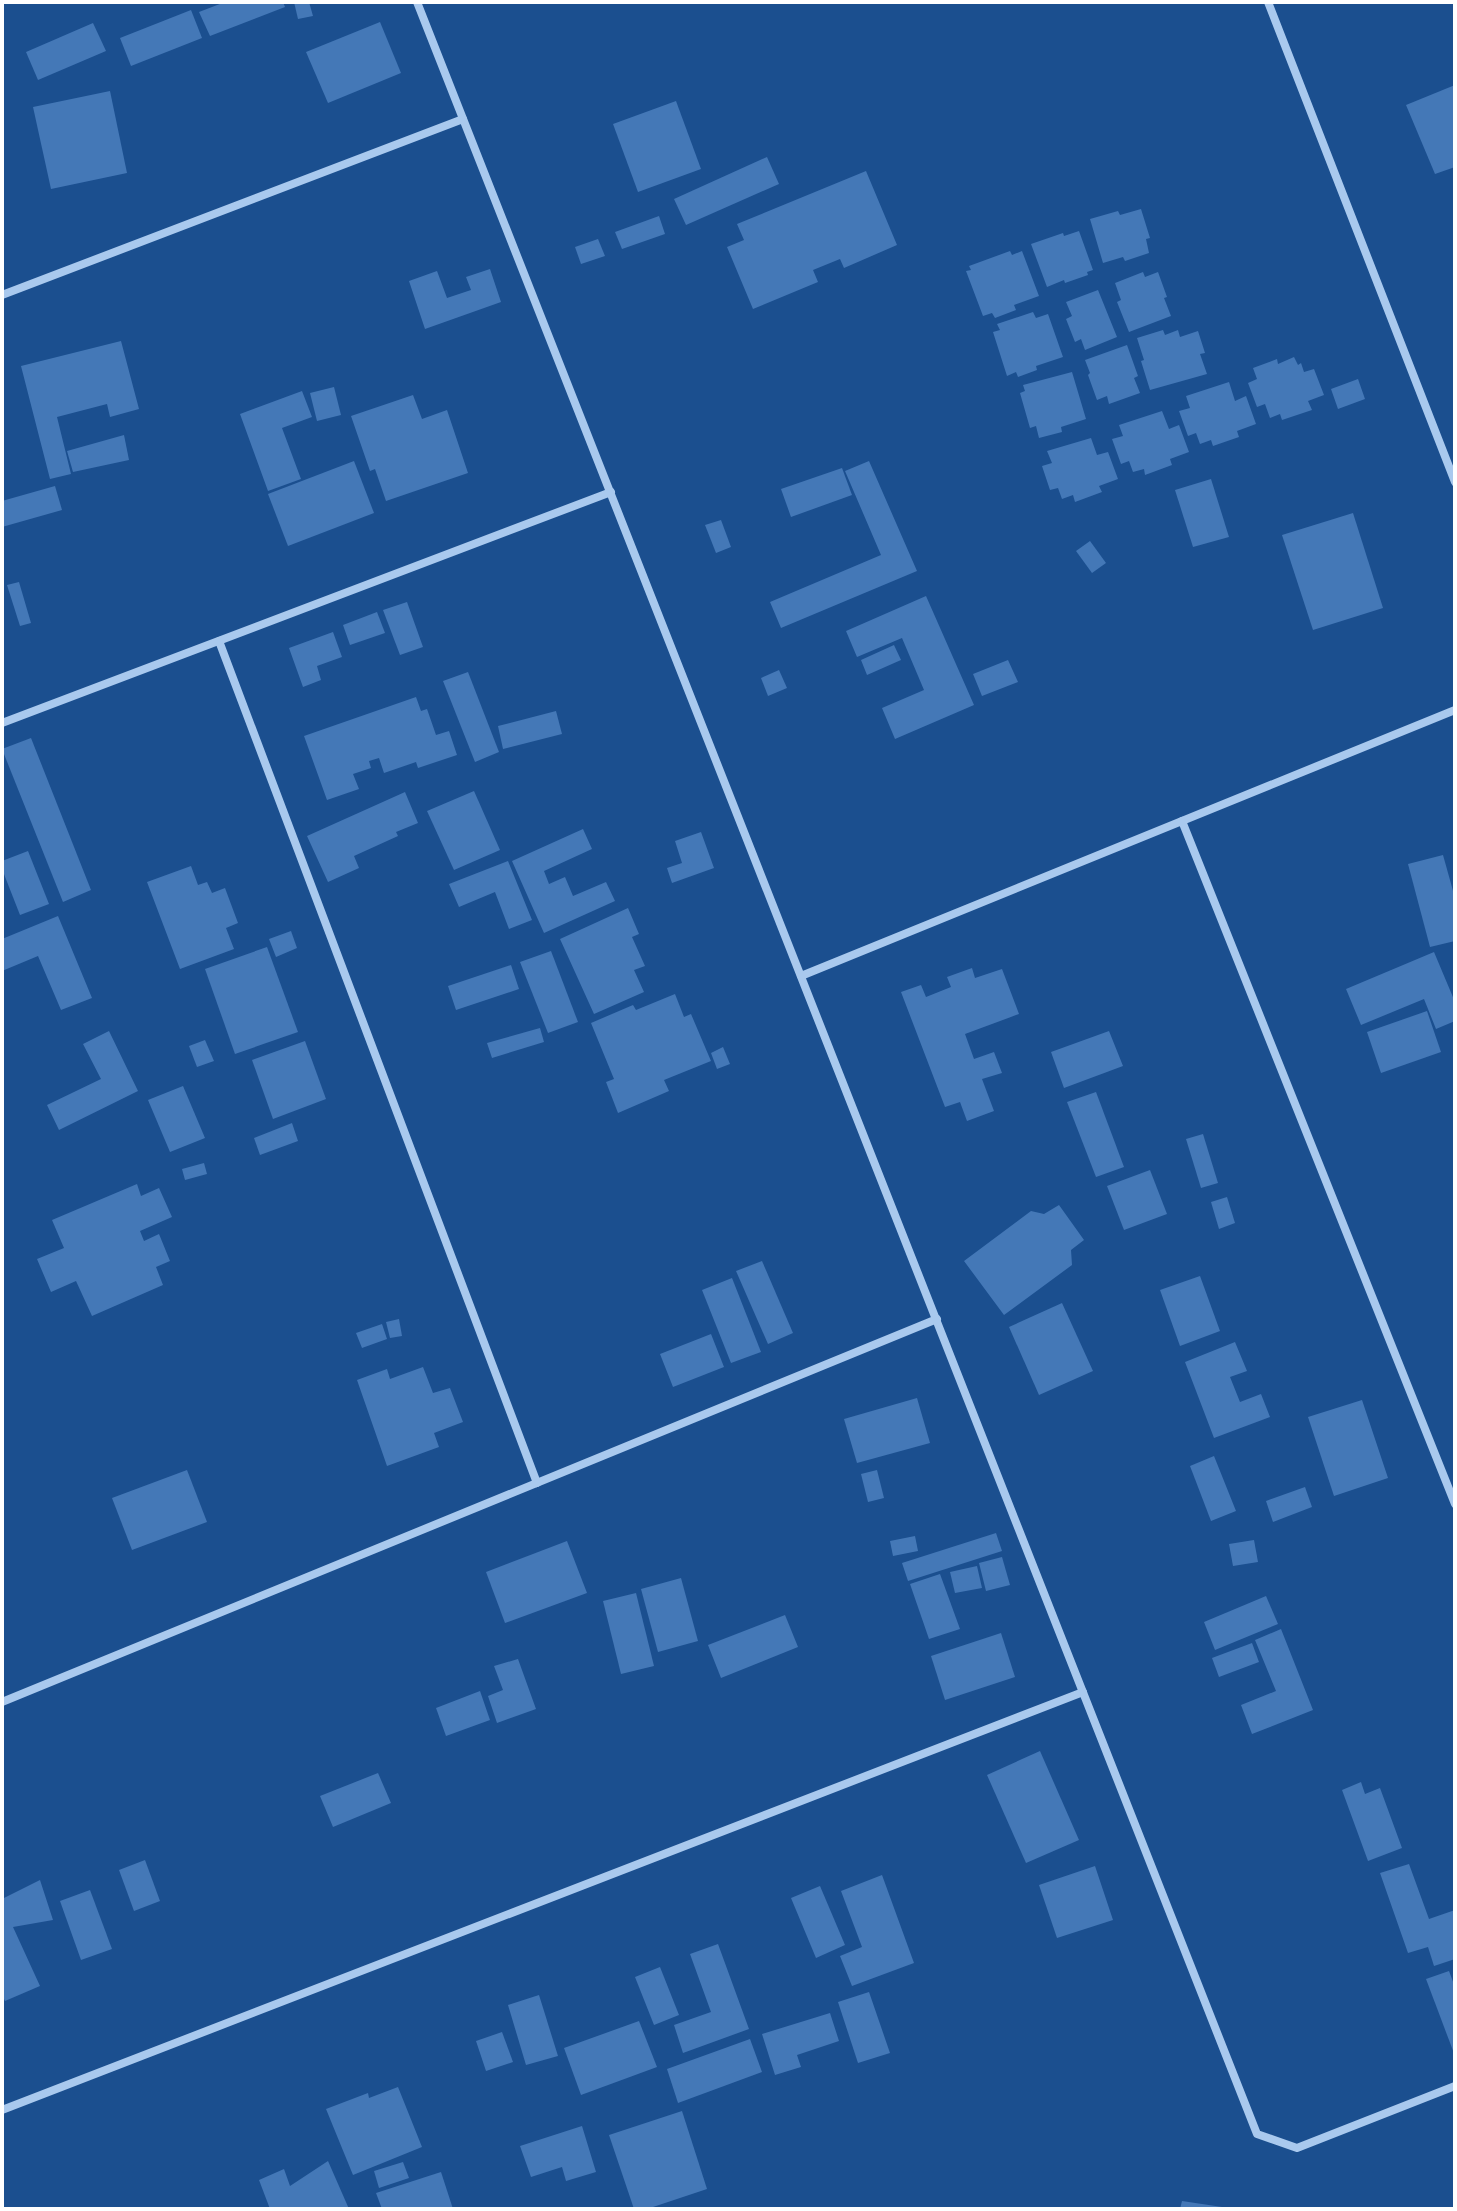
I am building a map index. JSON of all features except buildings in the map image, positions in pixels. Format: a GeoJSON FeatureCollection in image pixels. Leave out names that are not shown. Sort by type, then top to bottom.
{"type":"FeatureCollection","features":[{"type":"Feature","properties":{"kind":"street"},"geometry":{"type":"LineString","coordinates":[[417,2],[1257,2134],[1297,2148],[1455,2086]]}},
{"type":"Feature","properties":{"kind":"street"},"geometry":{"type":"LineString","coordinates":[[1268,2],[1455,482]]}},
{"type":"Feature","properties":{"kind":"street"},"geometry":{"type":"LineString","coordinates":[[2,295],[463,119]]}},
{"type":"Feature","properties":{"kind":"street"},"geometry":{"type":"LineString","coordinates":[[2,723],[611,492]]}},
{"type":"Feature","properties":{"kind":"street"},"geometry":{"type":"LineString","coordinates":[[219,641],[537,1483]]}},
{"type":"Feature","properties":{"kind":"street"},"geometry":{"type":"LineString","coordinates":[[801,976],[1455,710]]}},
{"type":"Feature","properties":{"kind":"street"},"geometry":{"type":"LineString","coordinates":[[1182,821],[1455,1504]]}},
{"type":"Feature","properties":{"kind":"street"},"geometry":{"type":"LineString","coordinates":[[2,1702],[937,1319]]}},
{"type":"Feature","properties":{"kind":"street"},"geometry":{"type":"LineString","coordinates":[[2,2110],[1083,1692]]}}]}
